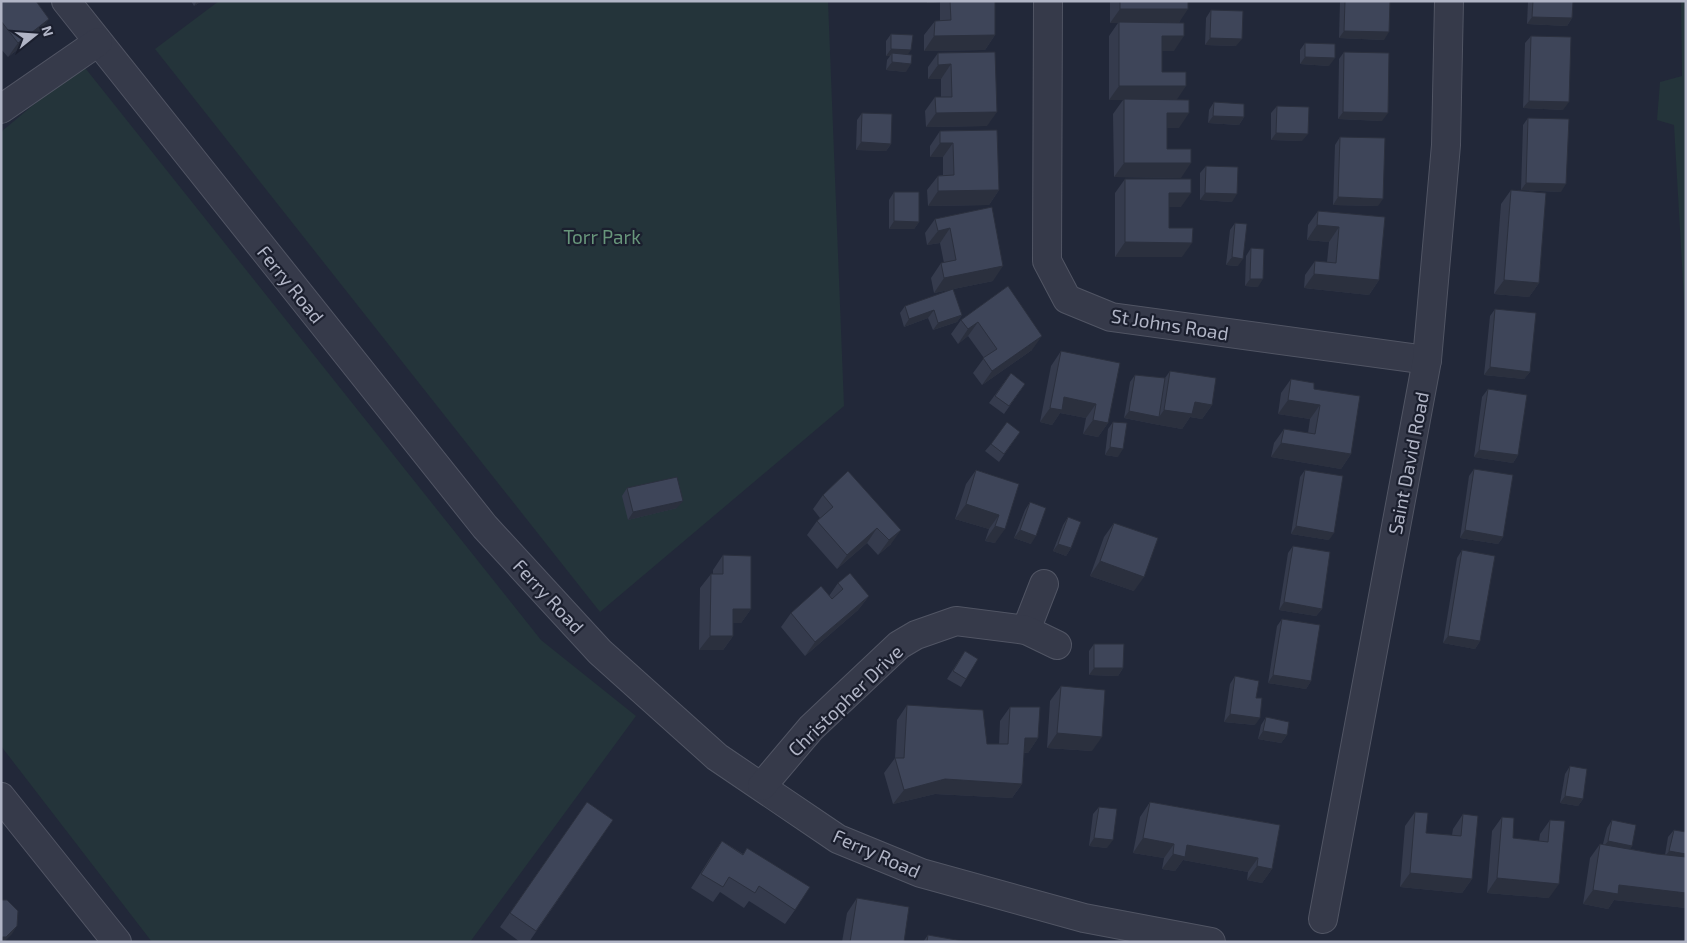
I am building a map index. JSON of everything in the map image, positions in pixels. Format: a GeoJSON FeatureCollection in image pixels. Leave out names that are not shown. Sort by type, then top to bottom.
{"type":"FeatureCollection","features":[{"type":"Feature","properties":{"kind":"street","name":"Ferry Road"},"geometry":{"type":"LineString","coordinates":[[66,1],[485,527],[600,652],[717,757],[838,839],[921,874],[1083,930],[1211,942]]}},
{"type":"Feature","properties":{"kind":"street","name":"St Johns Road"},"geometry":{"type":"LineString","coordinates":[[1048,1],[1047,261],[1067,299],[1111,317],[1428,360]]}},
{"type":"Feature","properties":{"kind":"street","name":"Saint David Road"},"geometry":{"type":"LineString","coordinates":[[1323,919],[1428,360],[1446,145],[1449,1]]}},
{"type":"Feature","properties":{"kind":"street"},"geometry":{"type":"LineString","coordinates":[[1,109],[98,42]]}},
{"type":"Feature","properties":{"kind":"street"},"geometry":{"type":"LineString","coordinates":[[1026,630],[1044,584]]}},
{"type":"Feature","properties":{"kind":"street","name":"Christopher Drive"},"geometry":{"type":"LineString","coordinates":[[762,786],[811,728],[899,646],[916,635],[956,621],[1026,630],[1056,645]]}},
{"type":"Feature","properties":{"kind":"street"},"geometry":{"type":"LineString","coordinates":[[1,797],[117,942]]}},
{"type":"Feature","properties":{"kind":"green space","name":"Torr Park"},"geometry":{"type":"Polygon","coordinates":[[[219,1],[828,1],[844,406],[600,612],[155,49],[219,1]]]}},
{"type":"Feature","properties":{"kind":"green space"},"geometry":{"type":"Polygon","coordinates":[[[1681,1],[1686,1],[1686,335],[1674,125],[1657,120],[1660,82],[1682,76],[1681,1]]]}},
{"type":"Feature","properties":{"kind":"green space"},"geometry":{"type":"Polygon","coordinates":[[[82,64],[541,640],[636,716],[470,942],[152,942],[1,746],[1,132],[82,64]]]}},
{"type":"Feature","properties":{"kind":"building"},"geometry":{"type":"Polygon","coordinates":[[[1,1],[36,1],[49,19],[18,43],[1,21],[1,1]]]}},
{"type":"Feature","properties":{"kind":"building"},"geometry":{"type":"Polygon","coordinates":[[[950,1],[995,1],[995,35],[934,36],[935,21],[951,20],[950,1]]]}},
{"type":"Feature","properties":{"kind":"building"},"geometry":{"type":"Polygon","coordinates":[[[1120,1],[1188,1],[1188,9],[1120,9],[1120,1]]]}},
{"type":"Feature","properties":{"kind":"building"},"geometry":{"type":"Polygon","coordinates":[[[1345,1],[1390,1],[1389,32],[1344,31],[1345,1]]]}},
{"type":"Feature","properties":{"kind":"building"},"geometry":{"type":"Polygon","coordinates":[[[1533,1],[1573,1],[1572,18],[1532,17],[1533,1]]]}},
{"type":"Feature","properties":{"kind":"building"},"geometry":{"type":"Polygon","coordinates":[[[1211,10],[1243,11],[1242,39],[1210,38],[1211,10]]]}},
{"type":"Feature","properties":{"kind":"building"},"geometry":{"type":"Polygon","coordinates":[[[1119,22],[1184,23],[1184,36],[1162,36],[1162,72],[1186,72],[1186,86],[1119,86],[1119,22]]]}},
{"type":"Feature","properties":{"kind":"building"},"geometry":{"type":"Polygon","coordinates":[[[891,34],[913,35],[911,50],[891,49],[891,34]]]}},
{"type":"Feature","properties":{"kind":"building"},"geometry":{"type":"Polygon","coordinates":[[[1531,36],[1571,37],[1569,102],[1529,101],[1531,36]]]}},
{"type":"Feature","properties":{"kind":"building"},"geometry":{"type":"Polygon","coordinates":[[[1305,43],[1335,44],[1335,58],[1305,57],[1305,43]]]}},
{"type":"Feature","properties":{"kind":"building"},"geometry":{"type":"Polygon","coordinates":[[[995,52],[997,112],[936,113],[935,97],[952,97],[951,64],[938,65],[938,53],[995,52]]]}},
{"type":"Feature","properties":{"kind":"building"},"geometry":{"type":"Polygon","coordinates":[[[1344,52],[1389,53],[1388,113],[1343,112],[1344,52]]]}},
{"type":"Feature","properties":{"kind":"building"},"geometry":{"type":"Polygon","coordinates":[[[892,53],[912,55],[911,64],[892,62],[892,53]]]}},
{"type":"Feature","properties":{"kind":"building"},"geometry":{"type":"Polygon","coordinates":[[[1124,99],[1189,100],[1189,113],[1167,113],[1167,149],[1191,149],[1191,163],[1124,163],[1124,99]]]}},
{"type":"Feature","properties":{"kind":"building"},"geometry":{"type":"Polygon","coordinates":[[[1214,102],[1244,104],[1244,117],[1213,116],[1214,102]]]}},
{"type":"Feature","properties":{"kind":"building"},"geometry":{"type":"Polygon","coordinates":[[[1277,106],[1309,107],[1308,134],[1276,133],[1277,106]]]}},
{"type":"Feature","properties":{"kind":"building"},"geometry":{"type":"Polygon","coordinates":[[[862,113],[892,114],[891,144],[861,142],[862,113]]]}},
{"type":"Feature","properties":{"kind":"building"},"geometry":{"type":"Polygon","coordinates":[[[1528,118],[1569,119],[1566,184],[1526,183],[1528,118]]]}},
{"type":"Feature","properties":{"kind":"building"},"geometry":{"type":"Polygon","coordinates":[[[997,130],[999,190],[938,191],[938,176],[954,175],[953,143],[940,143],[940,131],[997,130]]]}},
{"type":"Feature","properties":{"kind":"building"},"geometry":{"type":"Polygon","coordinates":[[[1340,137],[1385,138],[1383,199],[1338,197],[1340,137]]]}},
{"type":"Feature","properties":{"kind":"building"},"geometry":{"type":"Polygon","coordinates":[[[1206,166],[1238,167],[1237,194],[1205,193],[1206,166]]]}},
{"type":"Feature","properties":{"kind":"building"},"geometry":{"type":"Polygon","coordinates":[[[1125,179],[1191,179],[1191,193],[1169,193],[1169,228],[1193,228],[1192,243],[1125,242],[1125,179]]]}},
{"type":"Feature","properties":{"kind":"building"},"geometry":{"type":"Polygon","coordinates":[[[1511,190],[1546,193],[1539,283],[1504,280],[1511,190]]]}},
{"type":"Feature","properties":{"kind":"building"},"geometry":{"type":"Polygon","coordinates":[[[894,192],[919,192],[919,222],[894,221],[894,192]]]}},
{"type":"Feature","properties":{"kind":"building"},"geometry":{"type":"Polygon","coordinates":[[[992,207],[1003,266],[944,278],[941,263],[956,260],[950,228],[938,231],[935,219],[992,207]]]}},
{"type":"Feature","properties":{"kind":"building"},"geometry":{"type":"Polygon","coordinates":[[[1318,211],[1385,217],[1379,280],[1314,274],[1315,261],[1336,263],[1339,227],[1317,225],[1318,211]]]}},
{"type":"Feature","properties":{"kind":"building"},"geometry":{"type":"Polygon","coordinates":[[[1235,223],[1247,224],[1243,259],[1232,257],[1235,223]]]}},
{"type":"Feature","properties":{"kind":"building"},"geometry":{"type":"Polygon","coordinates":[[[1251,248],[1264,249],[1263,279],[1250,279],[1251,248]]]}},
{"type":"Feature","properties":{"kind":"building"},"geometry":{"type":"Polygon","coordinates":[[[1008,286],[1042,336],[992,371],[983,358],[997,349],[978,322],[968,329],[961,320],[1008,286]]]}},
{"type":"Feature","properties":{"kind":"building"},"geometry":{"type":"Polygon","coordinates":[[[953,289],[962,315],[938,323],[934,310],[909,319],[905,306],[953,289]]]}},
{"type":"Feature","properties":{"kind":"building"},"geometry":{"type":"Polygon","coordinates":[[[1495,309],[1536,313],[1530,372],[1490,367],[1495,309]]]}},
{"type":"Feature","properties":{"kind":"building"},"geometry":{"type":"Polygon","coordinates":[[[1061,351],[1120,363],[1108,423],[1093,420],[1096,404],[1064,397],[1062,410],[1050,408],[1061,351]]]}},
{"type":"Feature","properties":{"kind":"building"},"geometry":{"type":"Polygon","coordinates":[[[1170,371],[1216,378],[1212,405],[1195,402],[1192,414],[1164,410],[1170,371]]]}},
{"type":"Feature","properties":{"kind":"building"},"geometry":{"type":"Polygon","coordinates":[[[1011,373],[1025,384],[1009,406],[995,396],[1011,373]]]}},
{"type":"Feature","properties":{"kind":"building"},"geometry":{"type":"Polygon","coordinates":[[[1135,375],[1165,378],[1159,417],[1129,411],[1135,375]]]}},
{"type":"Feature","properties":{"kind":"building"},"geometry":{"type":"Polygon","coordinates":[[[1291,379],[1314,383],[1314,389],[1360,396],[1351,454],[1281,443],[1284,429],[1315,434],[1320,405],[1288,400],[1291,379]]]}},
{"type":"Feature","properties":{"kind":"building"},"geometry":{"type":"Polygon","coordinates":[[[1488,389],[1527,395],[1518,455],[1479,450],[1488,389]]]}},
{"type":"Feature","properties":{"kind":"building"},"geometry":{"type":"Polygon","coordinates":[[[1007,422],[1020,432],[1004,454],[991,444],[1007,422]]]}},
{"type":"Feature","properties":{"kind":"building"},"geometry":{"type":"Polygon","coordinates":[[[1113,422],[1127,423],[1123,449],[1110,447],[1113,422]]]}},
{"type":"Feature","properties":{"kind":"building"},"geometry":{"type":"Polygon","coordinates":[[[1474,469],[1513,475],[1503,537],[1465,530],[1474,469]]]}},
{"type":"Feature","properties":{"kind":"building"},"geometry":{"type":"Polygon","coordinates":[[[976,470],[1019,484],[1005,529],[995,526],[999,515],[966,504],[976,470]]]}},
{"type":"Feature","properties":{"kind":"building"},"geometry":{"type":"Polygon","coordinates":[[[1305,470],[1343,476],[1334,533],[1296,526],[1305,470]]]}},
{"type":"Feature","properties":{"kind":"building"},"geometry":{"type":"Polygon","coordinates":[[[848,471],[901,530],[889,540],[877,528],[847,555],[817,521],[833,507],[823,495],[848,471]]]}},
{"type":"Feature","properties":{"kind":"building"},"geometry":{"type":"Polygon","coordinates":[[[677,477],[683,501],[633,512],[627,488],[677,477]]]}},
{"type":"Feature","properties":{"kind":"building"},"geometry":{"type":"Polygon","coordinates":[[[1030,502],[1046,508],[1036,536],[1020,530],[1030,502]]]}},
{"type":"Feature","properties":{"kind":"building"},"geometry":{"type":"Polygon","coordinates":[[[1068,517],[1081,522],[1071,548],[1058,544],[1068,517]]]}},
{"type":"Feature","properties":{"kind":"building"},"geometry":{"type":"Polygon","coordinates":[[[1114,523],[1158,538],[1144,577],[1100,561],[1114,523]]]}},
{"type":"Feature","properties":{"kind":"building"},"geometry":{"type":"Polygon","coordinates":[[[1293,546],[1330,552],[1322,609],[1284,602],[1293,546]]]}},
{"type":"Feature","properties":{"kind":"building"},"geometry":{"type":"Polygon","coordinates":[[[1462,550],[1495,556],[1480,641],[1448,636],[1462,550]]]}},
{"type":"Feature","properties":{"kind":"building"},"geometry":{"type":"Polygon","coordinates":[[[723,555],[751,556],[751,609],[733,609],[733,636],[710,636],[711,574],[723,574],[723,555]]]}},
{"type":"Feature","properties":{"kind":"building"},"geometry":{"type":"Polygon","coordinates":[[[850,573],[869,596],[815,642],[791,613],[821,586],[832,599],[843,589],[838,583],[850,573]]]}},
{"type":"Feature","properties":{"kind":"building"},"geometry":{"type":"Polygon","coordinates":[[[1282,619],[1320,625],[1311,681],[1273,675],[1282,619]]]}},
{"type":"Feature","properties":{"kind":"building"},"geometry":{"type":"Polygon","coordinates":[[[1094,644],[1124,644],[1123,668],[1094,668],[1094,644]]]}},
{"type":"Feature","properties":{"kind":"building"},"geometry":{"type":"Polygon","coordinates":[[[965,651],[978,659],[966,679],[953,671],[965,651]]]}},
{"type":"Feature","properties":{"kind":"building"},"geometry":{"type":"Polygon","coordinates":[[[1235,676],[1259,681],[1256,698],[1262,698],[1260,718],[1230,714],[1235,676]]]}},
{"type":"Feature","properties":{"kind":"building"},"geometry":{"type":"Polygon","coordinates":[[[1061,686],[1105,690],[1102,737],[1057,733],[1061,686]]]}},
{"type":"Feature","properties":{"kind":"building"},"geometry":{"type":"Polygon","coordinates":[[[907,705],[983,710],[987,744],[1008,744],[1010,707],[1040,707],[1038,738],[1025,738],[1022,784],[945,779],[904,790],[895,758],[904,758],[907,705]]]}},
{"type":"Feature","properties":{"kind":"building"},"geometry":{"type":"Polygon","coordinates":[[[1266,717],[1289,722],[1287,735],[1263,731],[1266,717]]]}},
{"type":"Feature","properties":{"kind":"building"},"geometry":{"type":"Polygon","coordinates":[[[1570,766],[1587,769],[1583,799],[1565,796],[1570,766]]]}},
{"type":"Feature","properties":{"kind":"building"},"geometry":{"type":"Polygon","coordinates":[[[587,802],[613,820],[536,931],[510,913],[587,802]]]}},
{"type":"Feature","properties":{"kind":"building"},"geometry":{"type":"Polygon","coordinates":[[[1150,802],[1280,825],[1272,869],[1257,866],[1258,858],[1187,845],[1185,857],[1173,854],[1174,844],[1143,838],[1150,802]]]}},
{"type":"Feature","properties":{"kind":"building"},"geometry":{"type":"Polygon","coordinates":[[[1099,807],[1117,809],[1113,840],[1094,838],[1099,807]]]}},
{"type":"Feature","properties":{"kind":"building"},"geometry":{"type":"Polygon","coordinates":[[[1415,812],[1428,813],[1426,833],[1461,836],[1463,814],[1478,816],[1472,879],[1410,873],[1415,812]]]}},
{"type":"Feature","properties":{"kind":"building"},"geometry":{"type":"Polygon","coordinates":[[[1502,817],[1514,818],[1513,838],[1548,842],[1550,820],[1565,821],[1559,884],[1497,878],[1502,817]]]}},
{"type":"Feature","properties":{"kind":"building"},"geometry":{"type":"Polygon","coordinates":[[[1612,820],[1636,825],[1632,846],[1608,841],[1612,820]]]}},
{"type":"Feature","properties":{"kind":"building"},"geometry":{"type":"Polygon","coordinates":[[[1674,830],[1686,832],[1686,854],[1669,851],[1674,830]]]}},
{"type":"Feature","properties":{"kind":"building"},"geometry":{"type":"Polygon","coordinates":[[[722,841],[743,855],[747,848],[810,887],[795,910],[759,886],[755,893],[729,877],[723,887],[701,874],[722,841]]]}},
{"type":"Feature","properties":{"kind":"building"},"geometry":{"type":"Polygon","coordinates":[[[1600,844],[1686,857],[1686,893],[1619,885],[1618,894],[1593,890],[1600,844]]]}},
{"type":"Feature","properties":{"kind":"building"},"geometry":{"type":"Polygon","coordinates":[[[857,898],[909,907],[904,942],[850,942],[857,898]]]}},
{"type":"Feature","properties":{"kind":"building"},"geometry":{"type":"Polygon","coordinates":[[[1,900],[7,900],[18,911],[17,926],[6,937],[1,937],[1,900]]]}},
{"type":"Feature","properties":{"kind":"building"},"geometry":{"type":"Polygon","coordinates":[[[928,935],[968,942],[927,942],[928,935]]]}}]}
